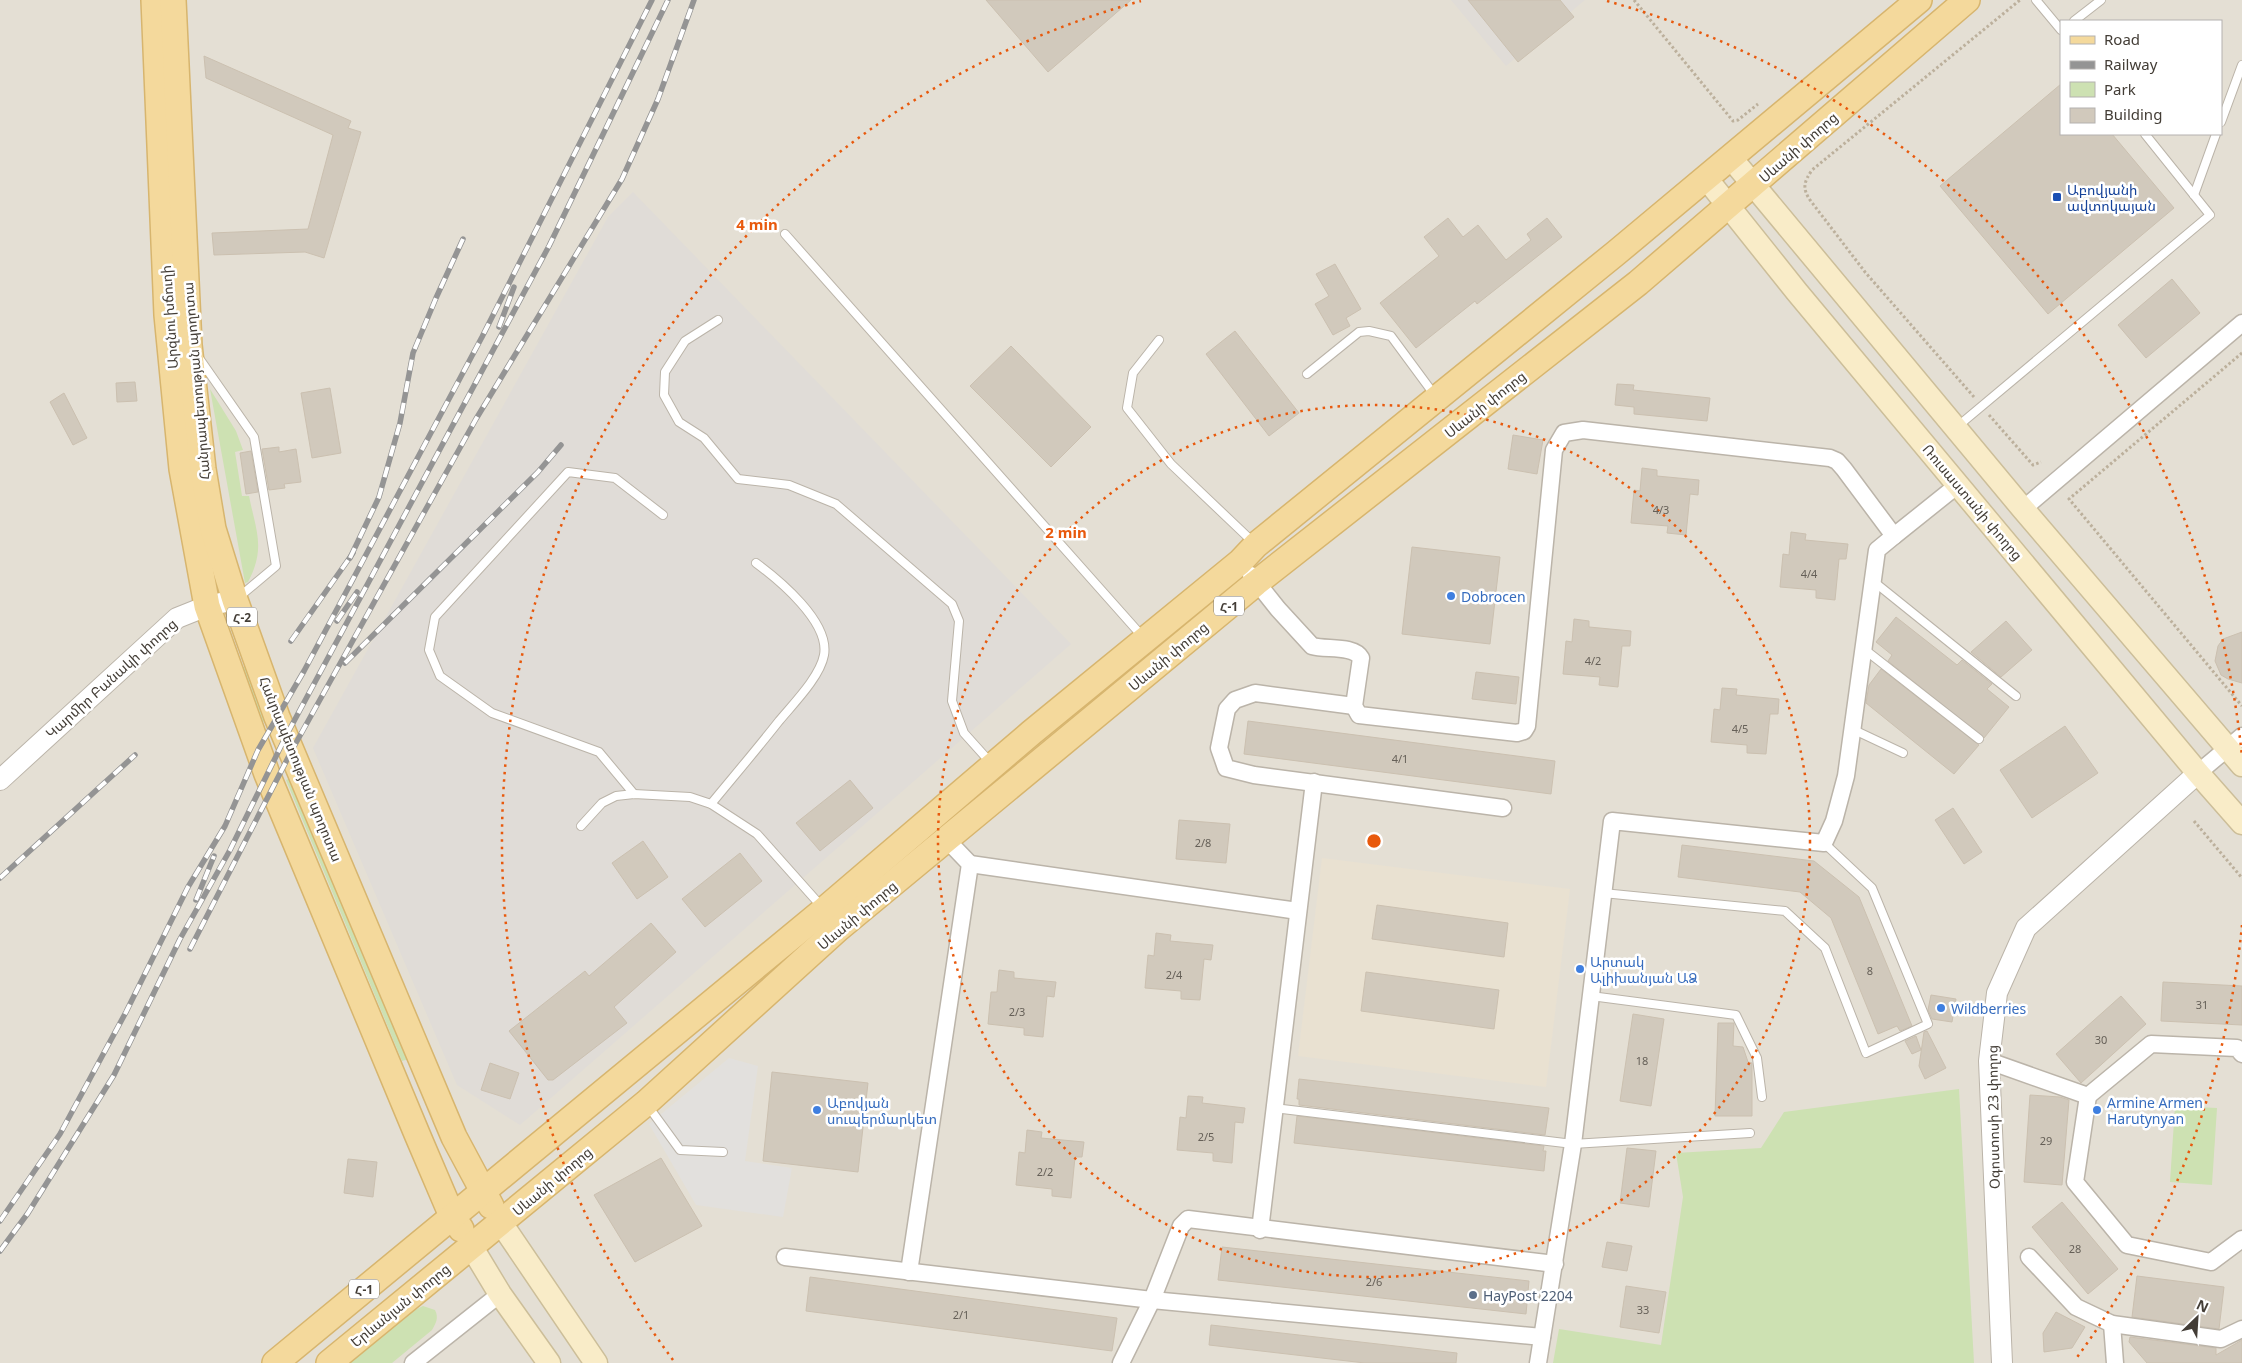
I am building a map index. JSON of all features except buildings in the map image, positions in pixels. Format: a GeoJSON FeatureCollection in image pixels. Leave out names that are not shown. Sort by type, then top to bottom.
{"type":"FeatureCollection","features":[{"type":"Feature","properties":{"kind":"main road","name":"Արզնու խճուղի"},"geometry":{"type":"LineString","coordinates":[[154,0],[167,316],[182,470],[208,606],[267,774],[452,1216]]}},
{"type":"Feature","properties":{"kind":"main road","name":"Հանրապետության պողոտա"},"geometry":{"type":"LineString","coordinates":[[173,0],[189,344],[203,469],[213,529],[235,600],[277,717],[454,1137],[501,1224],[596,1363]]}},
{"type":"Feature","properties":{"kind":"main road","name":"Սևանի փողոց"},"geometry":{"type":"LineString","coordinates":[[471,1246],[501,1224],[646,1102],[831,919],[993,766],[1248,553],[1731,158],[1919,0]]}},
{"type":"Feature","properties":{"kind":"main road","name":"Սևանի փողոց"},"geometry":{"type":"LineString","coordinates":[[452,1216],[831,919],[947,840],[1256,583],[1638,283],[1967,0]]}},
{"type":"Feature","properties":{"kind":"main road"},"geometry":{"type":"LineString","coordinates":[[1731,158],[2023,509],[2235,742],[2242,765]]}},
{"type":"Feature","properties":{"kind":"main road","name":"Ռուսաստանի փողոց"},"geometry":{"type":"LineString","coordinates":[[1706,178],[1798,292],[2198,773],[2242,823]]}},
{"type":"Feature","properties":{"kind":"main road","name":"Հ-2"},"geometry":{"type":"LineString","coordinates":[[452,1216],[471,1246]]}},
{"type":"Feature","properties":{"kind":"main road","name":"Հ-1"},"geometry":{"type":"LineString","coordinates":[[275,1363],[452,1216]]}},
{"type":"Feature","properties":{"kind":"main road"},"geometry":{"type":"LineString","coordinates":[[471,1246],[500,1294],[550,1363]]}},
{"type":"Feature","properties":{"kind":"main road","name":"Երևանյան փողոց"},"geometry":{"type":"LineString","coordinates":[[329,1363],[471,1246]]}},
{"type":"Feature","properties":{"kind":"street"},"geometry":{"type":"LineString","coordinates":[[2023,509],[2242,322]]}},
{"type":"Feature","properties":{"kind":"street"},"geometry":{"type":"LineString","coordinates":[[1248,553],[1256,583],[1312,646],[1352,651],[1359,654],[1361,658],[1354,706],[1359,715],[1517,733],[1524,731],[1526,726],[1554,450],[1564,434],[1583,430],[1830,458],[1837,461],[1844,469],[1894,536]]}},
{"type":"Feature","properties":{"kind":"street"},"geometry":{"type":"LineString","coordinates":[[1538,1363],[1573,1144],[1612,821],[1824,843],[1841,800],[1877,550],[1959,484]]}},
{"type":"Feature","properties":{"kind":"street","name":"Կարմիր Բանակի փողոց"},"geometry":{"type":"LineString","coordinates":[[0,780],[177,618],[208,606],[235,600]]}},
{"type":"Feature","properties":{"kind":"street"},"geometry":{"type":"LineString","coordinates":[[1354,706],[1255,693],[1235,700],[1227,709],[1219,748],[1226,768],[1254,775],[1503,808]]}},
{"type":"Feature","properties":{"kind":"street"},"geometry":{"type":"LineString","coordinates":[[2198,773],[2235,742]]}},
{"type":"Feature","properties":{"kind":"street","name":"Օգոստոսի 23 փողոց"},"geometry":{"type":"LineString","coordinates":[[2002,1363],[1989,1061],[1997,993],[2026,928],[2198,773]]}},
{"type":"Feature","properties":{"kind":"street"},"geometry":{"type":"LineString","coordinates":[[1260,1230],[1314,782]]}},
{"type":"Feature","properties":{"kind":"street"},"geometry":{"type":"LineString","coordinates":[[947,840],[970,864],[1298,911]]}},
{"type":"Feature","properties":{"kind":"street"},"geometry":{"type":"LineString","coordinates":[[909,1272],[970,864]]}},
{"type":"Feature","properties":{"kind":"street"},"geometry":{"type":"LineString","coordinates":[[2242,1054],[2237,1048],[2152,1044],[2088,1096],[2075,1182],[2127,1245],[2210,1262],[2242,1239]]}},
{"type":"Feature","properties":{"kind":"street"},"geometry":{"type":"LineString","coordinates":[[1989,1061],[2088,1096]]}},
{"type":"Feature","properties":{"kind":"street"},"geometry":{"type":"LineString","coordinates":[[1121,1363],[1152,1300],[1180,1226],[1188,1219],[1260,1230],[1555,1264]]}},
{"type":"Feature","properties":{"kind":"street"},"geometry":{"type":"LineString","coordinates":[[785,1257],[1152,1300],[1542,1337]]}},
{"type":"Feature","properties":{"kind":"street"},"geometry":{"type":"LineString","coordinates":[[2029,1257],[2076,1307],[2112,1324],[2221,1339],[2242,1329]]}},
{"type":"Feature","properties":{"kind":"street"},"geometry":{"type":"LineString","coordinates":[[413,1363],[500,1294]]}},
{"type":"Feature","properties":{"kind":"street"},"geometry":{"type":"LineString","coordinates":[[2112,1324],[2115,1363]]}},
{"type":"Feature","properties":{"kind":"lane"},"geometry":{"type":"LineString","coordinates":[[2036,0],[2060,29]]}},
{"type":"Feature","properties":{"kind":"lane"},"geometry":{"type":"LineString","coordinates":[[2075,20],[2101,0]]}},
{"type":"Feature","properties":{"kind":"lane"},"geometry":{"type":"LineString","coordinates":[[2222,119],[2242,65]]}},
{"type":"Feature","properties":{"kind":"lane"},"geometry":{"type":"LineString","coordinates":[[1955,429],[2210,215],[2146,135]]}},
{"type":"Feature","properties":{"kind":"lane"},"geometry":{"type":"LineString","coordinates":[[2194,195],[2216,135]]}},
{"type":"Feature","properties":{"kind":"lane"},"geometry":{"type":"LineString","coordinates":[[785,234],[1145,640]]}},
{"type":"Feature","properties":{"kind":"lane"},"geometry":{"type":"LineString","coordinates":[[718,320],[685,341],[665,372],[664,395],[679,422],[704,438],[738,480],[790,485],[836,504],[952,604],[960,621],[952,701],[964,733],[993,766]]}},
{"type":"Feature","properties":{"kind":"lane"},"geometry":{"type":"LineString","coordinates":[[1307,374],[1359,332],[1369,331],[1391,336],[1437,398]]}},
{"type":"Feature","properties":{"kind":"lane"},"geometry":{"type":"LineString","coordinates":[[1159,340],[1133,373],[1127,408],[1171,464],[1248,553]]}},
{"type":"Feature","properties":{"kind":"lane"},"geometry":{"type":"LineString","coordinates":[[189,344],[254,437],[276,566],[235,600]]}},
{"type":"Feature","properties":{"kind":"lane"},"geometry":{"type":"LineString","coordinates":[[634,794],[598,752],[492,713],[440,676],[429,650],[435,617],[568,472],[615,478],[663,515]]}},
{"type":"Feature","properties":{"kind":"lane"},"geometry":{"type":"LineString","coordinates":[[711,804],[811,682],[824,655],[823,637],[808,612],[779,579],[756,563]]}},
{"type":"Feature","properties":{"kind":"lane"},"geometry":{"type":"LineString","coordinates":[[1873,581],[2016,696]]}},
{"type":"Feature","properties":{"kind":"lane"},"geometry":{"type":"LineString","coordinates":[[1864,649],[1978,739]]}},
{"type":"Feature","properties":{"kind":"lane"},"geometry":{"type":"LineString","coordinates":[[1852,729],[1903,754]]}},
{"type":"Feature","properties":{"kind":"lane"},"geometry":{"type":"LineString","coordinates":[[581,826],[602,803],[616,796],[634,794],[690,797],[711,804],[757,834],[831,919]]}},
{"type":"Feature","properties":{"kind":"lane"},"geometry":{"type":"LineString","coordinates":[[1603,893],[1785,911],[1825,948],[1866,1053],[1928,1024],[1872,888],[1824,843]]}},
{"type":"Feature","properties":{"kind":"lane"},"geometry":{"type":"LineString","coordinates":[[1591,996],[1736,1014],[1757,1058],[1762,1097]]}},
{"type":"Feature","properties":{"kind":"lane"},"geometry":{"type":"LineString","coordinates":[[646,1102],[680,1150],[723,1152]]}},
{"type":"Feature","properties":{"kind":"lane"},"geometry":{"type":"LineString","coordinates":[[1274,1108],[1573,1144],[1750,1134]]}},
{"type":"Feature","properties":{"kind":"path"},"geometry":{"type":"LineString","coordinates":[[1634,0],[1733,121],[1738,120],[1758,104]]}},
{"type":"Feature","properties":{"kind":"path"},"geometry":{"type":"LineString","coordinates":[[2020,0],[1812,170],[1805,180],[1804,190],[1866,272],[1982,408],[2033,465],[2041,462]]}},
{"type":"Feature","properties":{"kind":"path"},"geometry":{"type":"LineString","coordinates":[[2242,353],[2069,499],[2242,706]]}},
{"type":"Feature","properties":{"kind":"path"},"geometry":{"type":"LineString","coordinates":[[2194,821],[2242,878]]}},
{"type":"Feature","properties":{"kind":"shaded area"},"geometry":{"type":"Polygon","coordinates":[[[0,0],[2242,0],[2242,1363],[0,1363],[0,0]]]}},
{"type":"Feature","properties":{"kind":"shaded area"},"geometry":{"type":"Polygon","coordinates":[[[1451,0],[1585,0],[1506,66],[1451,0]]]}},
{"type":"Feature","properties":{"kind":"shaded area"},"geometry":{"type":"Polygon","coordinates":[[[633,192],[1071,644],[520,1125],[457,1085],[313,748],[608,217],[633,192]]]}},
{"type":"Feature","properties":{"kind":"shaded area"},"geometry":{"type":"Polygon","coordinates":[[[1322,858],[1570,889],[1546,1087],[1298,1056],[1322,858]]]}},
{"type":"Feature","properties":{"kind":"shaded area"},"geometry":{"type":"Polygon","coordinates":[[[729,1058],[758,1066],[745,1161],[792,1168],[783,1217],[696,1205],[649,1124],[729,1058]]]}},
{"type":"Feature","properties":{"kind":"green space"},"geometry":{"type":"Polygon","coordinates":[[[210,389],[236,431],[243,450],[235,452],[242,496],[249,496],[258,539],[257,559],[248,582],[245,583],[210,389]]]}},
{"type":"Feature","properties":{"kind":"green space"},"geometry":{"type":"Polygon","coordinates":[[[247,666],[268,720],[260,723],[239,669],[247,666]]]}},
{"type":"Feature","properties":{"kind":"green space"},"geometry":{"type":"Polygon","coordinates":[[[293,777],[409,1059],[402,1061],[286,780],[293,777]]]}},
{"type":"Feature","properties":{"kind":"green space"},"geometry":{"type":"Polygon","coordinates":[[[1959,1089],[1974,1363],[1553,1363],[1559,1329],[1661,1345],[1683,1197],[1676,1153],[1761,1148],[1784,1112],[1959,1089]]]}},
{"type":"Feature","properties":{"kind":"green space"},"geometry":{"type":"Polygon","coordinates":[[[2175,1106],[2217,1108],[2212,1185],[2170,1182],[2175,1106]]]}},
{"type":"Feature","properties":{"kind":"green space"},"geometry":{"type":"Polygon","coordinates":[[[423,1306],[435,1310],[436,1323],[432,1330],[392,1363],[350,1363],[415,1310],[423,1306]]]}},
{"type":"Feature","properties":{"kind":"railway"},"geometry":{"type":"LineString","coordinates":[[0,1221],[60,1134],[126,1012],[188,887],[225,826],[258,750],[304,671],[482,337],[652,0]]}},
{"type":"Feature","properties":{"kind":"railway"},"geometry":{"type":"LineString","coordinates":[[0,1251],[28,1213],[114,1075],[180,939],[230,850],[286,736],[549,246],[668,0]]}},
{"type":"Feature","properties":{"kind":"railway"},"geometry":{"type":"LineString","coordinates":[[190,949],[292,750],[476,419],[622,179],[658,99],[694,0]]}},
{"type":"Feature","properties":{"kind":"railway"},"geometry":{"type":"LineString","coordinates":[[350,558],[379,497],[400,423],[413,353],[463,239]]}},
{"type":"Feature","properties":{"kind":"railway"},"geometry":{"type":"LineString","coordinates":[[499,327],[514,287]]}},
{"type":"Feature","properties":{"kind":"railway"},"geometry":{"type":"LineString","coordinates":[[345,663],[538,472],[561,445]]}},
{"type":"Feature","properties":{"kind":"railway"},"geometry":{"type":"LineString","coordinates":[[291,641],[353,553]]}},
{"type":"Feature","properties":{"kind":"railway"},"geometry":{"type":"LineString","coordinates":[[337,621],[357,592]]}},
{"type":"Feature","properties":{"kind":"railway"},"geometry":{"type":"LineString","coordinates":[[0,878],[135,755]]}},
{"type":"Feature","properties":{"kind":"railway"},"geometry":{"type":"LineString","coordinates":[[196,900],[214,856]]}},
{"type":"Feature","properties":{"kind":"place","name":"Աբովյանի ավտոկայան"},"geometry":{"type":"Point","coordinates":[2057,197]}},
{"type":"Feature","properties":{"kind":"place","name":"Dobrocen"},"geometry":{"type":"Point","coordinates":[1451,596]}},
{"type":"Feature","properties":{"kind":"place","name":"Արտակ Ալիխանյան ԱՁ"},"geometry":{"type":"Point","coordinates":[1580,969]}},
{"type":"Feature","properties":{"kind":"place","name":"Wildberries"},"geometry":{"type":"Point","coordinates":[1941,1008]}},
{"type":"Feature","properties":{"kind":"place","name":"Աբովյան սուպերմարկետ"},"geometry":{"type":"Point","coordinates":[817,1110]}},
{"type":"Feature","properties":{"kind":"place","name":"Armine Armen Harutynyan"},"geometry":{"type":"Point","coordinates":[2097,1110]}},
{"type":"Feature","properties":{"kind":"place","name":"HayPost 2204"},"geometry":{"type":"Point","coordinates":[1473,1295]}}]}
